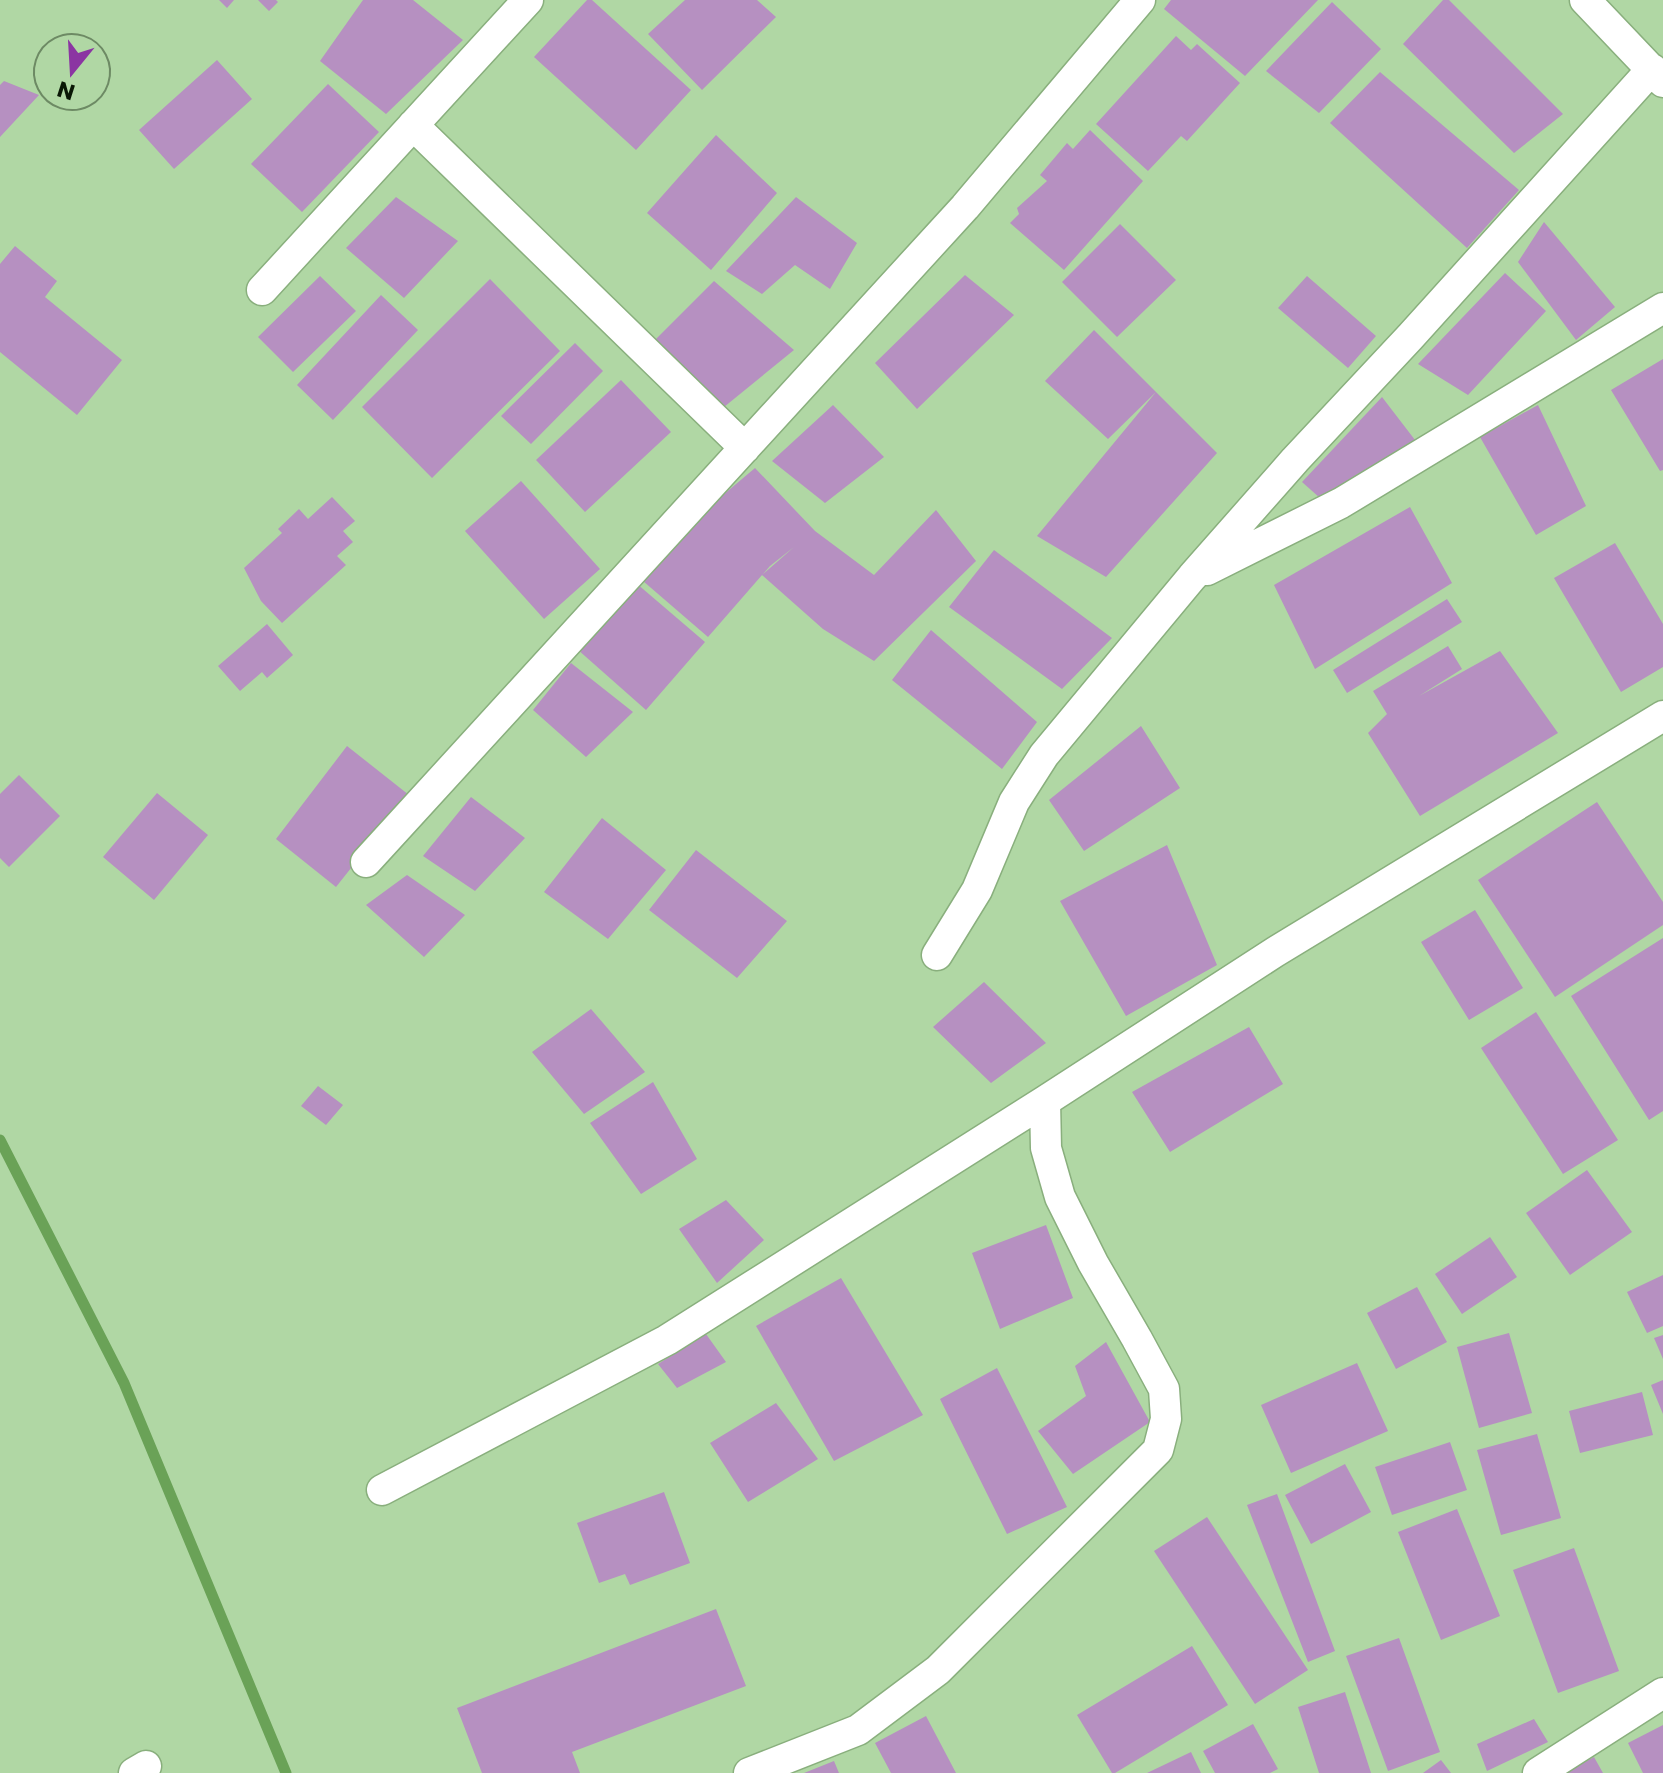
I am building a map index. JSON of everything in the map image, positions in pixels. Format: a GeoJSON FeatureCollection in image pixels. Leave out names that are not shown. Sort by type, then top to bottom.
{"type":"FeatureCollection","features":[{"type":"Feature","properties":{"kind":"street"},"geometry":{"type":"LineString","coordinates":[[262,290],[528,0]]}},
{"type":"Feature","properties":{"kind":"street"},"geometry":{"type":"LineString","coordinates":[[366,862],[965,207],[1140,0]]}},
{"type":"Feature","properties":{"kind":"street"},"geometry":{"type":"LineString","coordinates":[[937,955],[977,890],[1014,802],[1044,755],[1192,577],[1295,460],[1658,76],[1585,0]]}},
{"type":"Feature","properties":{"kind":"street"},"geometry":{"type":"LineString","coordinates":[[413,125],[745,448]]}},
{"type":"Feature","properties":{"kind":"street"},"geometry":{"type":"LineString","coordinates":[[1192,577],[1341,503],[1663,308]]}},
{"type":"Feature","properties":{"kind":"street"},"geometry":{"type":"LineString","coordinates":[[382,1490],[667,1340],[1275,952],[1663,716]]}},
{"type":"Feature","properties":{"kind":"street"},"geometry":{"type":"LineString","coordinates":[[749,1773],[858,1730],[938,1670],[1158,1450],[1166,1419],[1164,1389],[1093,1263],[1060,1197],[1046,1148],[1045,1101]]}},
{"type":"Feature","properties":{"kind":"street"},"geometry":{"type":"LineString","coordinates":[[1538,1773],[1663,1693]]}},
{"type":"Feature","properties":{"kind":"building"},"geometry":{"type":"Polygon","coordinates":[[[219,0],[234,0],[227,8],[219,0]]]}},
{"type":"Feature","properties":{"kind":"building"},"geometry":{"type":"Polygon","coordinates":[[[258,0],[276,0],[278,2],[269,11],[258,0]]]}},
{"type":"Feature","properties":{"kind":"building"},"geometry":{"type":"Polygon","coordinates":[[[363,0],[413,0],[463,40],[386,114],[320,61],[363,0]]]}},
{"type":"Feature","properties":{"kind":"building"},"geometry":{"type":"Polygon","coordinates":[[[587,0],[592,0],[691,90],[636,150],[534,57],[587,0]]]}},
{"type":"Feature","properties":{"kind":"building"},"geometry":{"type":"Polygon","coordinates":[[[685,0],[757,0],[776,17],[702,90],[648,34],[685,0]]]}},
{"type":"Feature","properties":{"kind":"building"},"geometry":{"type":"Polygon","coordinates":[[[1171,0],[1318,0],[1245,76],[1164,9],[1171,0]]]}},
{"type":"Feature","properties":{"kind":"building"},"geometry":{"type":"Polygon","coordinates":[[[1443,0],[1449,0],[1563,114],[1514,153],[1403,44],[1443,0]]]}},
{"type":"Feature","properties":{"kind":"building"},"geometry":{"type":"Polygon","coordinates":[[[1332,2],[1381,49],[1319,113],[1266,71],[1332,2]]]}},
{"type":"Feature","properties":{"kind":"building"},"geometry":{"type":"Polygon","coordinates":[[[1176,36],[1191,50],[1197,44],[1240,83],[1187,141],[1181,136],[1148,171],[1096,124],[1176,36]]]}},
{"type":"Feature","properties":{"kind":"building"},"geometry":{"type":"Polygon","coordinates":[[[217,60],[252,99],[174,169],[139,130],[217,60]]]}},
{"type":"Feature","properties":{"kind":"building"},"geometry":{"type":"Polygon","coordinates":[[[1380,72],[1519,190],[1467,248],[1330,123],[1380,72]]]}},
{"type":"Feature","properties":{"kind":"building"},"geometry":{"type":"Polygon","coordinates":[[[4,81],[32,92],[32,103],[0,137],[0,85],[4,81]]]}},
{"type":"Feature","properties":{"kind":"building"},"geometry":{"type":"Polygon","coordinates":[[[328,84],[379,132],[302,212],[251,164],[328,84]]]}},
{"type":"Feature","properties":{"kind":"building"},"geometry":{"type":"Polygon","coordinates":[[[1090,130],[1143,181],[1064,270],[1010,223],[1019,214],[1017,208],[1047,181],[1040,175],[1067,143],[1073,149],[1090,130]]]}},
{"type":"Feature","properties":{"kind":"building"},"geometry":{"type":"Polygon","coordinates":[[[716,135],[777,193],[711,270],[647,213],[716,135]]]}},
{"type":"Feature","properties":{"kind":"building"},"geometry":{"type":"Polygon","coordinates":[[[396,197],[458,241],[404,298],[346,248],[396,197]]]}},
{"type":"Feature","properties":{"kind":"building"},"geometry":{"type":"Polygon","coordinates":[[[796,197],[857,243],[830,289],[795,265],[762,294],[726,271],[796,197]]]}},
{"type":"Feature","properties":{"kind":"building"},"geometry":{"type":"Polygon","coordinates":[[[1544,222],[1615,307],[1576,340],[1518,262],[1544,222]]]}},
{"type":"Feature","properties":{"kind":"building"},"geometry":{"type":"Polygon","coordinates":[[[1120,224],[1176,280],[1117,337],[1062,282],[1120,224]]]}},
{"type":"Feature","properties":{"kind":"building"},"geometry":{"type":"Polygon","coordinates":[[[15,246],[57,281],[45,297],[122,360],[77,415],[0,352],[0,264],[15,246]]]}},
{"type":"Feature","properties":{"kind":"building"},"geometry":{"type":"Polygon","coordinates":[[[1505,273],[1546,311],[1468,395],[1418,364],[1505,273]]]}},
{"type":"Feature","properties":{"kind":"building"},"geometry":{"type":"Polygon","coordinates":[[[965,275],[1014,315],[917,409],[875,363],[965,275]]]}},
{"type":"Feature","properties":{"kind":"building"},"geometry":{"type":"Polygon","coordinates":[[[320,276],[356,311],[293,372],[258,337],[320,276]]]}},
{"type":"Feature","properties":{"kind":"building"},"geometry":{"type":"Polygon","coordinates":[[[1307,276],[1376,336],[1348,368],[1278,308],[1307,276]]]}},
{"type":"Feature","properties":{"kind":"building"},"geometry":{"type":"Polygon","coordinates":[[[490,279],[560,351],[432,478],[362,407],[490,279]]]}},
{"type":"Feature","properties":{"kind":"building"},"geometry":{"type":"Polygon","coordinates":[[[714,281],[794,350],[713,416],[646,349],[714,281]]]}},
{"type":"Feature","properties":{"kind":"building"},"geometry":{"type":"Polygon","coordinates":[[[381,295],[418,330],[333,420],[297,385],[381,295]]]}},
{"type":"Feature","properties":{"kind":"building"},"geometry":{"type":"Polygon","coordinates":[[[1094,330],[1156,392],[1108,439],[1045,381],[1094,330]]]}},
{"type":"Feature","properties":{"kind":"building"},"geometry":{"type":"Polygon","coordinates":[[[575,343],[603,371],[531,444],[501,416],[575,343]]]}},
{"type":"Feature","properties":{"kind":"building"},"geometry":{"type":"Polygon","coordinates":[[[1663,359],[1663,470],[1660,471],[1611,390],[1663,359]]]}},
{"type":"Feature","properties":{"kind":"building"},"geometry":{"type":"Polygon","coordinates":[[[621,380],[671,432],[585,512],[536,460],[621,380]]]}},
{"type":"Feature","properties":{"kind":"building"},"geometry":{"type":"Polygon","coordinates":[[[1156,392],[1217,453],[1106,577],[1037,536],[1156,392]]]}},
{"type":"Feature","properties":{"kind":"building"},"geometry":{"type":"Polygon","coordinates":[[[1382,397],[1415,440],[1320,498],[1302,482],[1382,397]]]}},
{"type":"Feature","properties":{"kind":"building"},"geometry":{"type":"Polygon","coordinates":[[[833,405],[884,457],[825,503],[772,461],[833,405]]]}},
{"type":"Feature","properties":{"kind":"building"},"geometry":{"type":"Polygon","coordinates":[[[1538,405],[1586,506],[1536,535],[1480,437],[1538,405]]]}},
{"type":"Feature","properties":{"kind":"building"},"geometry":{"type":"Polygon","coordinates":[[[755,468],[815,531],[874,575],[936,510],[976,561],[874,661],[823,629],[762,575],[708,637],[643,581],[710,506],[755,468]]]}},
{"type":"Feature","properties":{"kind":"building"},"geometry":{"type":"Polygon","coordinates":[[[521,481],[600,569],[544,619],[465,531],[521,481]]]}},
{"type":"Feature","properties":{"kind":"building"},"geometry":{"type":"Polygon","coordinates":[[[332,497],[355,521],[343,531],[353,542],[337,556],[346,565],[282,623],[261,601],[244,568],[282,533],[278,529],[299,509],[308,519],[332,497]]]}},
{"type":"Feature","properties":{"kind":"building"},"geometry":{"type":"Polygon","coordinates":[[[1410,507],[1452,583],[1315,669],[1274,585],[1410,507]]]}},
{"type":"Feature","properties":{"kind":"building"},"geometry":{"type":"Polygon","coordinates":[[[1615,543],[1663,624],[1663,667],[1621,692],[1554,578],[1615,543]]]}},
{"type":"Feature","properties":{"kind":"building"},"geometry":{"type":"Polygon","coordinates":[[[994,550],[1112,638],[1062,689],[949,607],[994,550]]]}},
{"type":"Feature","properties":{"kind":"building"},"geometry":{"type":"Polygon","coordinates":[[[636,583],[705,642],[646,710],[577,649],[636,583]]]}},
{"type":"Feature","properties":{"kind":"building"},"geometry":{"type":"Polygon","coordinates":[[[1447,599],[1462,622],[1347,693],[1333,670],[1447,599]]]}},
{"type":"Feature","properties":{"kind":"building"},"geometry":{"type":"Polygon","coordinates":[[[267,624],[293,655],[267,678],[262,672],[240,691],[218,666],[267,624]]]}},
{"type":"Feature","properties":{"kind":"building"},"geometry":{"type":"Polygon","coordinates":[[[931,630],[1037,722],[1002,769],[892,680],[931,630]]]}},
{"type":"Feature","properties":{"kind":"building"},"geometry":{"type":"Polygon","coordinates":[[[1448,646],[1462,669],[1419,696],[1500,651],[1558,733],[1420,816],[1368,733],[1387,714],[1373,691],[1448,646]]]}},
{"type":"Feature","properties":{"kind":"building"},"geometry":{"type":"Polygon","coordinates":[[[571,663],[633,712],[586,757],[533,710],[571,663]]]}},
{"type":"Feature","properties":{"kind":"building"},"geometry":{"type":"Polygon","coordinates":[[[1141,726],[1180,788],[1084,851],[1049,800],[1141,726]]]}},
{"type":"Feature","properties":{"kind":"building"},"geometry":{"type":"Polygon","coordinates":[[[347,746],[409,795],[336,887],[276,839],[347,746]]]}},
{"type":"Feature","properties":{"kind":"building"},"geometry":{"type":"Polygon","coordinates":[[[19,775],[60,816],[9,867],[0,858],[0,794],[19,775]]]}},
{"type":"Feature","properties":{"kind":"building"},"geometry":{"type":"Polygon","coordinates":[[[157,793],[208,835],[154,900],[103,857],[157,793]]]}},
{"type":"Feature","properties":{"kind":"building"},"geometry":{"type":"Polygon","coordinates":[[[471,797],[525,838],[475,891],[423,856],[471,797]]]}},
{"type":"Feature","properties":{"kind":"building"},"geometry":{"type":"Polygon","coordinates":[[[1597,802],[1663,902],[1663,925],[1555,997],[1478,880],[1597,802]]]}},
{"type":"Feature","properties":{"kind":"building"},"geometry":{"type":"Polygon","coordinates":[[[602,818],[666,870],[608,939],[544,892],[602,818]]]}},
{"type":"Feature","properties":{"kind":"building"},"geometry":{"type":"Polygon","coordinates":[[[1167,845],[1217,965],[1126,1016],[1060,901],[1167,845]]]}},
{"type":"Feature","properties":{"kind":"building"},"geometry":{"type":"Polygon","coordinates":[[[696,850],[787,921],[737,978],[649,910],[696,850]]]}},
{"type":"Feature","properties":{"kind":"building"},"geometry":{"type":"Polygon","coordinates":[[[407,875],[465,915],[424,957],[366,905],[407,875]]]}},
{"type":"Feature","properties":{"kind":"building"},"geometry":{"type":"Polygon","coordinates":[[[1475,910],[1523,988],[1469,1020],[1421,942],[1475,910]]]}},
{"type":"Feature","properties":{"kind":"building"},"geometry":{"type":"Polygon","coordinates":[[[1663,938],[1663,1111],[1649,1120],[1571,996],[1663,938]]]}},
{"type":"Feature","properties":{"kind":"building"},"geometry":{"type":"Polygon","coordinates":[[[984,982],[1046,1043],[991,1083],[933,1027],[984,982]]]}},
{"type":"Feature","properties":{"kind":"building"},"geometry":{"type":"Polygon","coordinates":[[[591,1009],[645,1072],[584,1114],[532,1052],[591,1009]]]}},
{"type":"Feature","properties":{"kind":"building"},"geometry":{"type":"Polygon","coordinates":[[[1536,1012],[1618,1140],[1563,1174],[1481,1048],[1536,1012]]]}},
{"type":"Feature","properties":{"kind":"building"},"geometry":{"type":"Polygon","coordinates":[[[1249,1027],[1283,1084],[1170,1152],[1132,1092],[1249,1027]]]}},
{"type":"Feature","properties":{"kind":"building"},"geometry":{"type":"Polygon","coordinates":[[[653,1082],[697,1159],[641,1194],[590,1123],[653,1082]]]}},
{"type":"Feature","properties":{"kind":"building"},"geometry":{"type":"Polygon","coordinates":[[[318,1086],[343,1105],[326,1125],[301,1106],[318,1086]]]}},
{"type":"Feature","properties":{"kind":"building"},"geometry":{"type":"Polygon","coordinates":[[[1587,1170],[1632,1232],[1570,1275],[1526,1213],[1587,1170]]]}},
{"type":"Feature","properties":{"kind":"building"},"geometry":{"type":"Polygon","coordinates":[[[726,1200],[764,1240],[717,1283],[679,1229],[726,1200]]]}},
{"type":"Feature","properties":{"kind":"building"},"geometry":{"type":"Polygon","coordinates":[[[1046,1225],[1073,1298],[1000,1329],[972,1253],[1046,1225]]]}},
{"type":"Feature","properties":{"kind":"building"},"geometry":{"type":"Polygon","coordinates":[[[1490,1237],[1517,1277],[1462,1314],[1435,1274],[1490,1237]]]}},
{"type":"Feature","properties":{"kind":"building"},"geometry":{"type":"Polygon","coordinates":[[[1663,1275],[1663,1326],[1647,1333],[1627,1292],[1663,1275]]]}},
{"type":"Feature","properties":{"kind":"building"},"geometry":{"type":"Polygon","coordinates":[[[841,1278],[923,1415],[834,1461],[756,1326],[841,1278]]]}},
{"type":"Feature","properties":{"kind":"building"},"geometry":{"type":"Polygon","coordinates":[[[1417,1287],[1447,1342],[1396,1369],[1367,1313],[1417,1287]]]}},
{"type":"Feature","properties":{"kind":"building"},"geometry":{"type":"Polygon","coordinates":[[[1509,1333],[1532,1413],[1479,1428],[1457,1347],[1509,1333]]]}},
{"type":"Feature","properties":{"kind":"building"},"geometry":{"type":"Polygon","coordinates":[[[706,1334],[726,1362],[677,1388],[658,1364],[706,1334]]]}},
{"type":"Feature","properties":{"kind":"building"},"geometry":{"type":"Polygon","coordinates":[[[1663,1335],[1663,1359],[1654,1338],[1663,1335]]]}},
{"type":"Feature","properties":{"kind":"building"},"geometry":{"type":"Polygon","coordinates":[[[1106,1342],[1150,1422],[1073,1474],[1038,1431],[1086,1396],[1075,1366],[1106,1342]]]}},
{"type":"Feature","properties":{"kind":"building"},"geometry":{"type":"Polygon","coordinates":[[[1357,1363],[1388,1431],[1291,1473],[1261,1405],[1357,1363]]]}},
{"type":"Feature","properties":{"kind":"building"},"geometry":{"type":"Polygon","coordinates":[[[997,1368],[1067,1507],[1007,1534],[940,1399],[997,1368]]]}},
{"type":"Feature","properties":{"kind":"building"},"geometry":{"type":"Polygon","coordinates":[[[1663,1380],[1663,1414],[1651,1385],[1663,1380]]]}},
{"type":"Feature","properties":{"kind":"building"},"geometry":{"type":"Polygon","coordinates":[[[1642,1392],[1653,1435],[1580,1453],[1569,1411],[1642,1392]]]}},
{"type":"Feature","properties":{"kind":"building"},"geometry":{"type":"Polygon","coordinates":[[[776,1403],[818,1459],[748,1502],[710,1443],[776,1403]]]}},
{"type":"Feature","properties":{"kind":"building"},"geometry":{"type":"Polygon","coordinates":[[[1537,1434],[1561,1518],[1501,1535],[1477,1450],[1537,1434]]]}},
{"type":"Feature","properties":{"kind":"building"},"geometry":{"type":"Polygon","coordinates":[[[1450,1442],[1467,1490],[1392,1515],[1375,1467],[1450,1442]]]}},
{"type":"Feature","properties":{"kind":"building"},"geometry":{"type":"Polygon","coordinates":[[[1345,1464],[1371,1512],[1311,1544],[1285,1495],[1345,1464]]]}},
{"type":"Feature","properties":{"kind":"building"},"geometry":{"type":"Polygon","coordinates":[[[664,1492],[690,1563],[630,1585],[625,1574],[599,1583],[577,1523],[664,1492]]]}},
{"type":"Feature","properties":{"kind":"building"},"geometry":{"type":"Polygon","coordinates":[[[1277,1494],[1335,1651],[1308,1662],[1247,1505],[1277,1494]]]}},
{"type":"Feature","properties":{"kind":"building"},"geometry":{"type":"Polygon","coordinates":[[[1457,1509],[1500,1616],[1441,1640],[1398,1532],[1457,1509]]]}},
{"type":"Feature","properties":{"kind":"building"},"geometry":{"type":"Polygon","coordinates":[[[1207,1517],[1308,1670],[1255,1704],[1154,1551],[1207,1517]]]}},
{"type":"Feature","properties":{"kind":"building"},"geometry":{"type":"Polygon","coordinates":[[[1574,1548],[1619,1671],[1558,1693],[1513,1570],[1574,1548]]]}},
{"type":"Feature","properties":{"kind":"building"},"geometry":{"type":"Polygon","coordinates":[[[716,1609],[746,1686],[572,1752],[580,1773],[482,1773],[457,1708],[716,1609]]]}},
{"type":"Feature","properties":{"kind":"building"},"geometry":{"type":"Polygon","coordinates":[[[1399,1638],[1440,1752],[1388,1771],[1346,1656],[1399,1638]]]}},
{"type":"Feature","properties":{"kind":"building"},"geometry":{"type":"Polygon","coordinates":[[[1192,1646],[1228,1705],[1112,1773],[1077,1715],[1192,1646]]]}},
{"type":"Feature","properties":{"kind":"building"},"geometry":{"type":"Polygon","coordinates":[[[1345,1692],[1371,1773],[1319,1773],[1298,1707],[1345,1692]]]}},
{"type":"Feature","properties":{"kind":"building"},"geometry":{"type":"Polygon","coordinates":[[[926,1716],[956,1773],[891,1773],[875,1743],[926,1716]]]}},
{"type":"Feature","properties":{"kind":"building"},"geometry":{"type":"Polygon","coordinates":[[[1534,1719],[1548,1742],[1487,1771],[1477,1744],[1534,1719]]]}},
{"type":"Feature","properties":{"kind":"building"},"geometry":{"type":"Polygon","coordinates":[[[1253,1724],[1278,1769],[1270,1773],[1215,1773],[1203,1751],[1253,1724]]]}},
{"type":"Feature","properties":{"kind":"building"},"geometry":{"type":"Polygon","coordinates":[[[1663,1725],[1663,1773],[1643,1773],[1628,1743],[1663,1725]]]}},
{"type":"Feature","properties":{"kind":"building"},"geometry":{"type":"Polygon","coordinates":[[[1191,1752],[1201,1773],[1147,1773],[1191,1752]]]}},
{"type":"Feature","properties":{"kind":"building"},"geometry":{"type":"Polygon","coordinates":[[[1594,1757],[1603,1773],[1565,1773],[1594,1757]]]}},
{"type":"Feature","properties":{"kind":"building"},"geometry":{"type":"Polygon","coordinates":[[[1441,1760],[1451,1773],[1423,1773],[1441,1760]]]}},
{"type":"Feature","properties":{"kind":"building"},"geometry":{"type":"Polygon","coordinates":[[[834,1761],[839,1773],[804,1773],[834,1761]]]}},
{"type":"Feature","properties":{"kind":"waterway"},"geometry":{"type":"LineString","coordinates":[[0,1140],[124,1383],[286,1773]]}}]}
